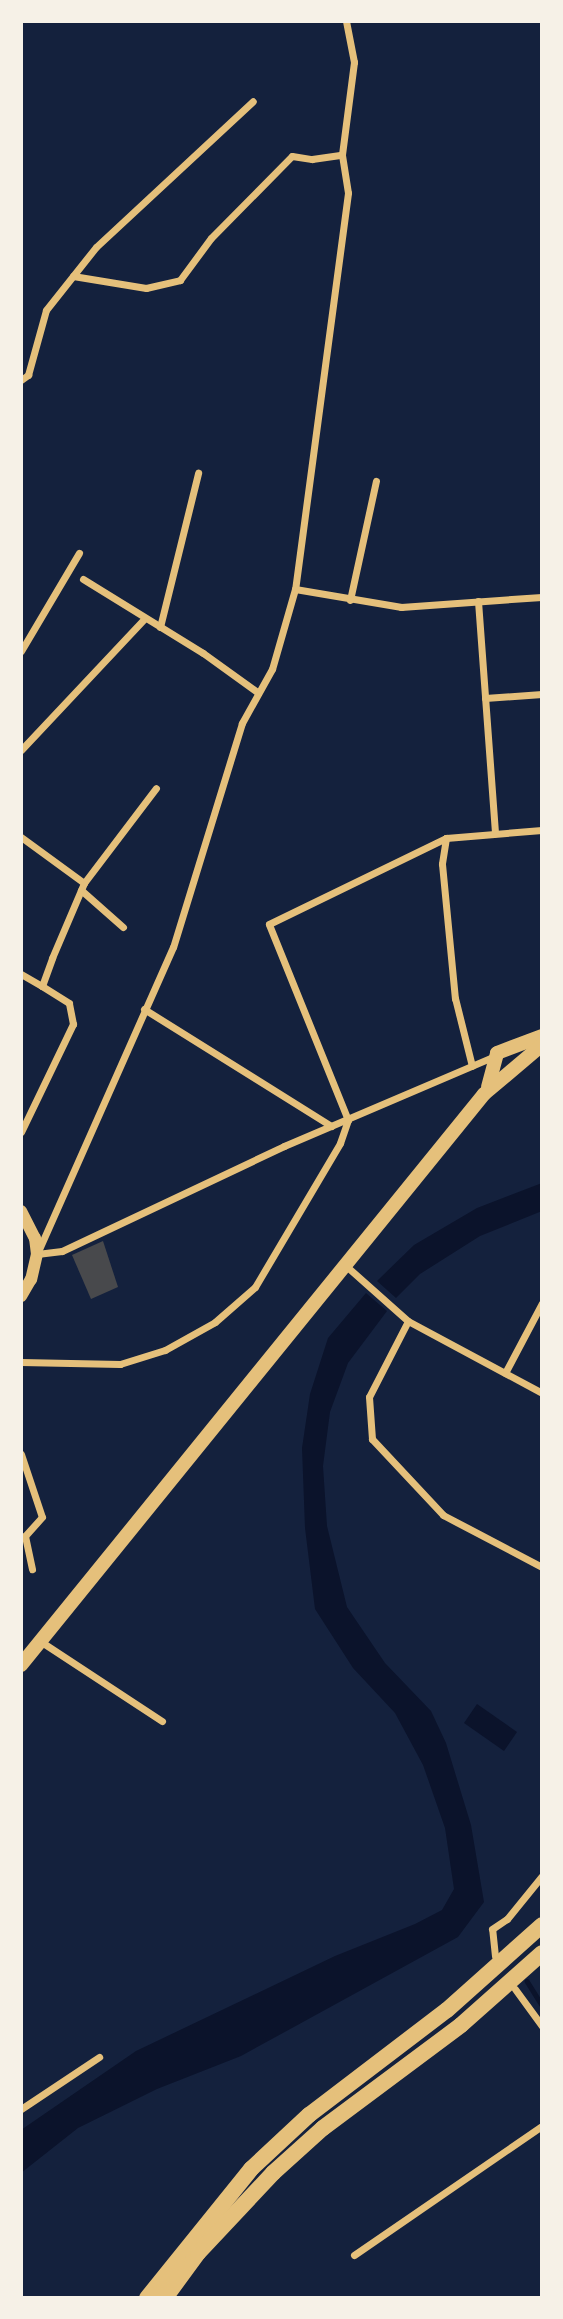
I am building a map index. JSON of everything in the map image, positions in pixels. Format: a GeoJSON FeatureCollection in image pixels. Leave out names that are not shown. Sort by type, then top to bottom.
{"type":"FeatureCollection","features":[{"type":"Feature","properties":{"kind":"highway"},"geometry":{"type":"LineString","coordinates":[[148,2298],[251,2169],[309,2115],[447,2010],[542,1925]]}},
{"type":"Feature","properties":{"kind":"highway"},"geometry":{"type":"LineString","coordinates":[[165,2298],[198,2253],[273,2174],[323,2129],[461,2025],[542,1953]]}},
{"type":"Feature","properties":{"kind":"main road"},"geometry":{"type":"LineString","coordinates":[[23,1659],[484,1094],[503,1063],[542,1036]]}},
{"type":"Feature","properties":{"kind":"main road"},"geometry":{"type":"LineString","coordinates":[[503,1063],[542,1045]]}},
{"type":"Feature","properties":{"kind":"main road"},"geometry":{"type":"LineString","coordinates":[[21,1211],[35,1238],[37,1254],[31,1279],[21,1296]]}},
{"type":"Feature","properties":{"kind":"street"},"geometry":{"type":"LineString","coordinates":[[37,1254],[190,901],[242,723],[272,669],[295,589],[302,557],[348,193],[342,155],[354,62],[346,21]]}},
{"type":"Feature","properties":{"kind":"street"},"geometry":{"type":"LineString","coordinates":[[21,380],[28,375],[46,310],[96,247],[253,101]]}},
{"type":"Feature","properties":{"kind":"street"},"geometry":{"type":"LineString","coordinates":[[73,276],[146,288],[180,280],[211,238],[292,156],[312,159],[342,155]]}},
{"type":"Feature","properties":{"kind":"street"},"geometry":{"type":"LineString","coordinates":[[160,627],[198,473]]}},
{"type":"Feature","properties":{"kind":"street"},"geometry":{"type":"LineString","coordinates":[[350,600],[376,481]]}},
{"type":"Feature","properties":{"kind":"street"},"geometry":{"type":"LineString","coordinates":[[21,651],[79,553]]}},
{"type":"Feature","properties":{"kind":"street"},"geometry":{"type":"LineString","coordinates":[[83,579],[257,692]]}},
{"type":"Feature","properties":{"kind":"street"},"geometry":{"type":"LineString","coordinates":[[295,589],[401,607],[542,597]]}},
{"type":"Feature","properties":{"kind":"street"},"geometry":{"type":"LineString","coordinates":[[478,601],[495,834]]}},
{"type":"Feature","properties":{"kind":"street"},"geometry":{"type":"LineString","coordinates":[[21,750],[145,618]]}},
{"type":"Feature","properties":{"kind":"street"},"geometry":{"type":"LineString","coordinates":[[485,698],[542,694]]}},
{"type":"Feature","properties":{"kind":"street"},"geometry":{"type":"LineString","coordinates":[[42,986],[82,887],[156,788]]}},
{"type":"Feature","properties":{"kind":"street"},"geometry":{"type":"LineString","coordinates":[[21,1362],[120,1364],[164,1350],[215,1322],[255,1287],[340,1143],[348,1120],[269,924],[446,838],[542,830]]}},
{"type":"Feature","properties":{"kind":"street"},"geometry":{"type":"LineString","coordinates":[[21,836],[82,887],[123,927]]}},
{"type":"Feature","properties":{"kind":"street"},"geometry":{"type":"LineString","coordinates":[[446,838],[443,864],[455,998],[472,1066]]}},
{"type":"Feature","properties":{"kind":"street"},"geometry":{"type":"LineString","coordinates":[[21,974],[69,1003],[73,1024],[21,1132]]}},
{"type":"Feature","properties":{"kind":"street"},"geometry":{"type":"LineString","coordinates":[[144,1009],[331,1126]]}},
{"type":"Feature","properties":{"kind":"street"},"geometry":{"type":"LineString","coordinates":[[37,1254],[62,1251],[331,1126],[472,1066],[503,1063]]}},
{"type":"Feature","properties":{"kind":"street"},"geometry":{"type":"LineString","coordinates":[[459,1072],[503,1063]]}},
{"type":"Feature","properties":{"kind":"street"},"geometry":{"type":"LineString","coordinates":[[345,1265],[408,1321],[542,1393]]}},
{"type":"Feature","properties":{"kind":"street"},"geometry":{"type":"LineString","coordinates":[[506,1373],[542,1303]]}},
{"type":"Feature","properties":{"kind":"street"},"geometry":{"type":"LineString","coordinates":[[408,1321],[369,1397],[372,1439],[443,1515],[542,1567]]}},
{"type":"Feature","properties":{"kind":"street"},"geometry":{"type":"LineString","coordinates":[[21,1454],[42,1517],[25,1536],[32,1569]]}},
{"type":"Feature","properties":{"kind":"street"},"geometry":{"type":"LineString","coordinates":[[39,1640],[162,1721]]}},
{"type":"Feature","properties":{"kind":"street"},"geometry":{"type":"LineString","coordinates":[[495,1956],[492,1929],[507,1919],[542,1876]]}},
{"type":"Feature","properties":{"kind":"street"},"geometry":{"type":"LineString","coordinates":[[515,1989],[542,2026]]}},
{"type":"Feature","properties":{"kind":"street"},"geometry":{"type":"LineString","coordinates":[[21,2109],[99,2057]]}},
{"type":"Feature","properties":{"kind":"street"},"geometry":{"type":"LineString","coordinates":[[354,2255],[542,2126]]}},
{"type":"Feature","properties":{"kind":"water"},"geometry":{"type":"Polygon","coordinates":[[[542,1183],[542,1211],[480,1236],[420,1274],[396,1298],[377,1281],[414,1245],[477,1208],[542,1183]]]}},
{"type":"Feature","properties":{"kind":"water"},"geometry":{"type":"Polygon","coordinates":[[[366,1293],[387,1311],[348,1363],[330,1412],[323,1466],[327,1526],[347,1607],[385,1663],[431,1711],[446,1743],[471,1825],[484,1902],[458,1937],[241,2056],[157,2089],[78,2128],[21,2173],[21,2130],[136,2051],[335,1956],[415,1924],[442,1910],[454,1889],[445,1828],[423,1765],[395,1713],[353,1668],[315,1609],[305,1528],[302,1448],[310,1394],[328,1338],[366,1293]]]}},
{"type":"Feature","properties":{"kind":"water"},"geometry":{"type":"Polygon","coordinates":[[[477,1704],[517,1732],[504,1751],[464,1723],[477,1704]]]}},
{"type":"Feature","properties":{"kind":"building"},"geometry":{"type":"Polygon","coordinates":[[[103,1241],[118,1287],[91,1299],[72,1255],[103,1241]]]}},
{"type":"Feature","properties":{"kind":"waterway"},"geometry":{"type":"LineString","coordinates":[[527,1981],[542,2005]]}}]}
